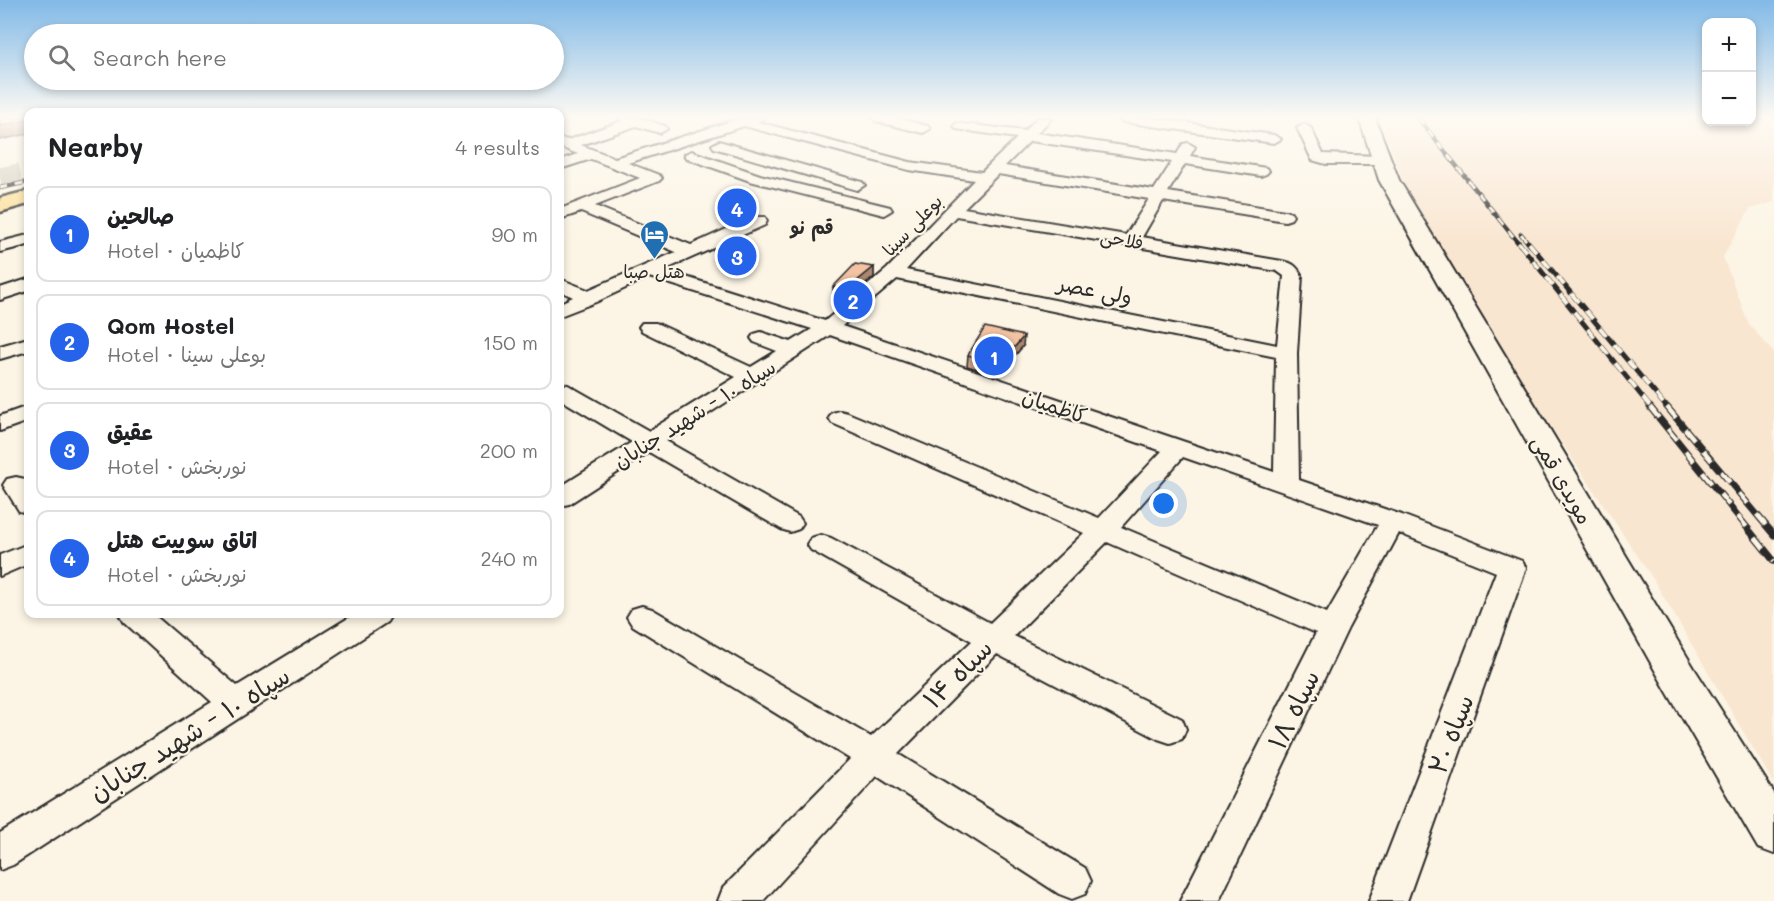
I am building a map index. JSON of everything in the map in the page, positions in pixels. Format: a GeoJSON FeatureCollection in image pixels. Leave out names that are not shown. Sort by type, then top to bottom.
{"type":"FeatureCollection","features":[{"type":"Feature","properties":{"kind":"main road"},"geometry":{"type":"LineString","coordinates":[[0,197],[24,192]]}},
{"type":"Feature","properties":{"kind":"main road"},"geometry":{"type":"LineString","coordinates":[[0,205],[24,199]]}},
{"type":"Feature","properties":{"kind":"street"},"geometry":{"type":"LineString","coordinates":[[564,212],[654,178],[606,160]]}},
{"type":"Feature","properties":{"kind":"street"},"geometry":{"type":"LineString","coordinates":[[613,163],[622,160]]}},
{"type":"Feature","properties":{"kind":"street"},"geometry":{"type":"LineString","coordinates":[[705,160],[754,178],[884,210]]}},
{"type":"Feature","properties":{"kind":"street"},"geometry":{"type":"LineString","coordinates":[[771,160],[857,185]]}},
{"type":"Feature","properties":{"kind":"street"},"geometry":{"type":"LineString","coordinates":[[885,160],[909,166],[990,173],[1285,216]]}},
{"type":"Feature","properties":{"kind":"street","name":"بوعلی سینا"},"geometry":{"type":"LineString","coordinates":[[828,327],[893,273],[1003,160]]}},
{"type":"Feature","properties":{"kind":"street"},"geometry":{"type":"LineString","coordinates":[[1182,160],[1261,171]]}},
{"type":"Feature","properties":{"kind":"street"},"geometry":{"type":"LineString","coordinates":[[1131,241],[1156,196],[1182,160]]}},
{"type":"Feature","properties":{"kind":"street","name":"مویدی قمی"},"geometry":{"type":"LineString","coordinates":[[1381,160],[1389,180],[1634,602],[1774,833]]}},
{"type":"Feature","properties":{"kind":"street"},"geometry":{"type":"LineString","coordinates":[[581,206],[692,252]]}},
{"type":"Feature","properties":{"kind":"street","name":"فلاحی"},"geometry":{"type":"LineString","coordinates":[[953,211],[1282,266],[1290,270],[1293,276],[1287,352]]}},
{"type":"Feature","properties":{"kind":"street"},"geometry":{"type":"LineString","coordinates":[[564,308],[758,224],[759,221]]}},
{"type":"Feature","properties":{"kind":"street"},"geometry":{"type":"LineString","coordinates":[[0,247],[24,241]]}},
{"type":"Feature","properties":{"kind":"street","name":"کاظمیان"},"geometry":{"type":"LineString","coordinates":[[648,271],[828,327],[1393,521],[1512,568]]}},
{"type":"Feature","properties":{"kind":"street","name":"ولی عصر"},"geometry":{"type":"LineString","coordinates":[[893,273],[1287,352]]}},
{"type":"Feature","properties":{"kind":"street"},"geometry":{"type":"LineString","coordinates":[[0,294],[24,286]]}},
{"type":"Feature","properties":{"kind":"street"},"geometry":{"type":"LineString","coordinates":[[564,286],[589,298]]}},
{"type":"Feature","properties":{"kind":"street"},"geometry":{"type":"LineString","coordinates":[[649,327],[750,375]]}},
{"type":"Feature","properties":{"kind":"street","name":"سپاه ۱۰ - شهید جنابان"},"geometry":{"type":"LineString","coordinates":[[564,495],[828,327]]}},
{"type":"Feature","properties":{"kind":"street"},"geometry":{"type":"LineString","coordinates":[[761,338],[792,350]]}},
{"type":"Feature","properties":{"kind":"street"},"geometry":{"type":"LineString","coordinates":[[0,353],[24,345]]}},
{"type":"Feature","properties":{"kind":"street"},"geometry":{"type":"LineString","coordinates":[[1286,485],[1287,352]]}},
{"type":"Feature","properties":{"kind":"street"},"geometry":{"type":"LineString","coordinates":[[564,392],[790,523]]}},
{"type":"Feature","properties":{"kind":"street"},"geometry":{"type":"LineString","coordinates":[[0,424],[24,415]]}},
{"type":"Feature","properties":{"kind":"street"},"geometry":{"type":"LineString","coordinates":[[840,418],[1333,628]]}},
{"type":"Feature","properties":{"kind":"street","name":"سپاه ۱۴"},"geometry":{"type":"LineString","coordinates":[[737,901],[874,756],[1103,530],[1178,448]]}},
{"type":"Feature","properties":{"kind":"street","name":"سپاه ۱۸"},"geometry":{"type":"LineString","coordinates":[[1199,901],[1333,628],[1393,521]]}},
{"type":"Feature","properties":{"kind":"street"},"geometry":{"type":"LineString","coordinates":[[821,544],[992,638],[1170,729]]}},
{"type":"Feature","properties":{"kind":"street"},"geometry":{"type":"LineString","coordinates":[[0,566],[24,555]]}},
{"type":"Feature","properties":{"kind":"street","name":"سپاه ۲۰"},"geometry":{"type":"LineString","coordinates":[[1388,901],[1512,568]]}},
{"type":"Feature","properties":{"kind":"street"},"geometry":{"type":"LineString","coordinates":[[642,617],[874,756],[1072,881]]}},
{"type":"Feature","properties":{"kind":"street"},"geometry":{"type":"LineString","coordinates":[[138,618],[235,704]]}},
{"type":"Feature","properties":{"kind":"street","name":"سپاه ۱۰ - شهید جنابان"},"geometry":{"type":"LineString","coordinates":[[0,853],[371,618]]}},
{"type":"Feature","properties":{"kind":"shaded area"},"geometry":{"type":"Polygon","coordinates":[[[1395,160],[1774,160],[1774,202],[1750,209],[1723,257],[1749,324],[1774,353],[1774,784],[1653,579],[1474,312],[1408,195],[1395,160]]]}},
{"type":"Feature","properties":{"kind":"building"},"geometry":{"type":"Polygon","coordinates":[[[855,264],[874,267],[847,289],[833,287],[855,264]]]}},
{"type":"Feature","properties":{"kind":"building"},"geometry":{"type":"Polygon","coordinates":[[[985,327],[1024,336],[1000,364],[968,355],[985,327]]]}},
{"type":"Feature","properties":{"kind":"tunnel"},"geometry":{"type":"LineString","coordinates":[[0,178],[24,173]]}},
{"type":"Feature","properties":{"kind":"railway"},"geometry":{"type":"LineString","coordinates":[[1452,160],[1520,245]]}},
{"type":"Feature","properties":{"kind":"railway"},"geometry":{"type":"LineString","coordinates":[[0,188],[24,183]]}},
{"type":"Feature","properties":{"kind":"railway"},"geometry":{"type":"LineString","coordinates":[[1521,234],[1530,245]]}},
{"type":"Feature","properties":{"kind":"railway"},"geometry":{"type":"LineString","coordinates":[[1519,243],[1652,409]]}},
{"type":"Feature","properties":{"kind":"railway"},"geometry":{"type":"LineString","coordinates":[[1529,243],[1668,409]]}},
{"type":"Feature","properties":{"kind":"railway"},"geometry":{"type":"LineString","coordinates":[[1650,407],[1774,561]]}},
{"type":"Feature","properties":{"kind":"railway"},"geometry":{"type":"LineString","coordinates":[[1667,407],[1774,535]]}},
{"type":"Feature","properties":{"kind":"place","name":"اتاق سوییت هتل"},"geometry":{"type":"Point","coordinates":[737,208]}},
{"type":"Feature","properties":{"kind":"place","name":"عقیق"},"geometry":{"type":"Point","coordinates":[737,256]}},
{"type":"Feature","properties":{"kind":"place","name":"هتل صبا"},"geometry":{"type":"Point","coordinates":[654,260]}},
{"type":"Feature","properties":{"kind":"place","name":"Qom Hostel"},"geometry":{"type":"Point","coordinates":[853,300]}},
{"type":"Feature","properties":{"kind":"place","name":"صالحین"},"geometry":{"type":"Point","coordinates":[994,356]}},
{"type":"Feature","properties":{"kind":"district","name":"قم نو"},"geometry":{"type":"Point","coordinates":[812,227]}}]}
